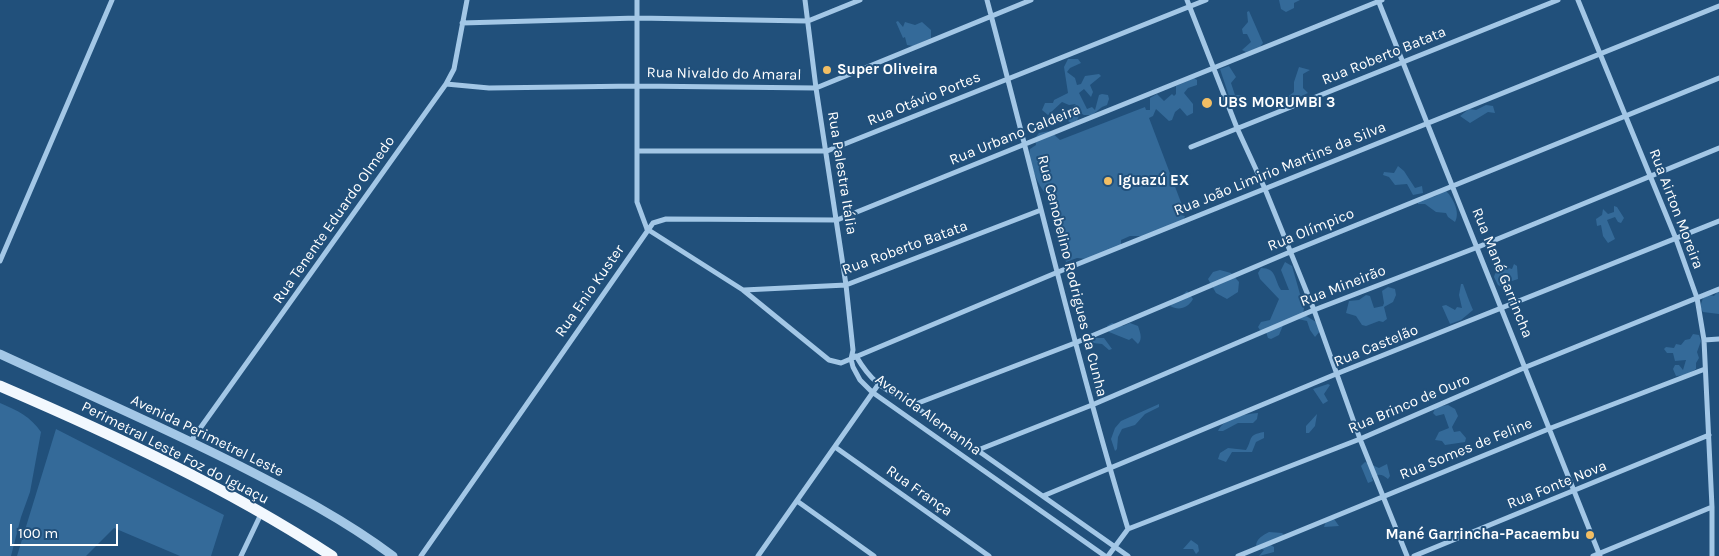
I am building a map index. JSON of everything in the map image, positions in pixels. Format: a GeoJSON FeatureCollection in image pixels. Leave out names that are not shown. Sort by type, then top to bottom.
{"type":"FeatureCollection","features":[{"type":"Feature","properties":{"kind":"highway","name":"Perimetral Leste Foz do Iguaçu"},"geometry":{"type":"LineString","coordinates":[[0,386],[110,433],[261,514],[332,556]]}},
{"type":"Feature","properties":{"kind":"street"},"geometry":{"type":"LineString","coordinates":[[0,261],[112,0]]}},
{"type":"Feature","properties":{"kind":"street","name":"Rua Tenente Eduardo Olmedo"},"geometry":{"type":"LineString","coordinates":[[191,441],[446,84],[454,69],[467,0]]}},
{"type":"Feature","properties":{"kind":"street"},"geometry":{"type":"LineString","coordinates":[[637,0],[637,202],[647,230],[743,290],[829,360],[841,362],[851,359]]}},
{"type":"Feature","properties":{"kind":"street","name":"Rua Palestra Itália"},"geometry":{"type":"LineString","coordinates":[[805,0],[816,88],[846,285],[853,350],[851,359]]}},
{"type":"Feature","properties":{"kind":"street"},"geometry":{"type":"LineString","coordinates":[[462,23],[637,18],[808,21],[860,0]]}},
{"type":"Feature","properties":{"kind":"street","name":"Rua Cenobelino Rodrigues da Cunha"},"geometry":{"type":"LineString","coordinates":[[986,0],[1026,144],[1075,343],[1128,529]]}},
{"type":"Feature","properties":{"kind":"street","name":"Rua Nivaldo do Amaral"},"geometry":{"type":"LineString","coordinates":[[446,84],[489,88],[637,86],[816,88],[1032,0]]}},
{"type":"Feature","properties":{"kind":"street"},"geometry":{"type":"LineString","coordinates":[[1187,0],[1314,310],[1360,439],[1385,496],[1407,556]]}},
{"type":"Feature","properties":{"kind":"street","name":"Rua Otávio Portes"},"geometry":{"type":"LineString","coordinates":[[638,151],[827,151],[1206,0]]}},
{"type":"Feature","properties":{"kind":"street","name":"Rua Roberto Batata"},"geometry":{"type":"LineString","coordinates":[[1191,147],[1558,0]]}},
{"type":"Feature","properties":{"kind":"street","name":"Rua Airton Moreira"},"geometry":{"type":"LineString","coordinates":[[1578,0],[1676,239],[1697,298],[1704,340],[1712,498],[1712,556]]}},
{"type":"Feature","properties":{"kind":"street","name":"Rua Mané Garrincha"},"geometry":{"type":"LineString","coordinates":[[1380,1],[1551,428],[1573,492],[1600,555]]}},
{"type":"Feature","properties":{"kind":"street","name":"Rua Urbano Caldeira"},"geometry":{"type":"LineString","coordinates":[[647,230],[652,223],[666,219],[837,220],[1380,1]]}},
{"type":"Feature","properties":{"kind":"street","name":"Rua João Limirio Martins da Silva"},"geometry":{"type":"LineString","coordinates":[[851,359],[1058,272],[1719,6]]}},
{"type":"Feature","properties":{"kind":"street","name":"Rua Olímpico"},"geometry":{"type":"LineString","coordinates":[[913,405],[1075,343],[1290,252],[1719,78]]}},
{"type":"Feature","properties":{"kind":"street","name":"Rua Mineirão"},"geometry":{"type":"LineString","coordinates":[[978,450],[1092,405],[1314,310],[1478,248],[1650,175],[1719,148]]}},
{"type":"Feature","properties":{"kind":"street","name":"Rua Roberto Batata"},"geometry":{"type":"LineString","coordinates":[[743,290],[846,285],[1041,210]]}},
{"type":"Feature","properties":{"kind":"street","name":"Rua Castelão"},"geometry":{"type":"LineString","coordinates":[[1043,496],[1336,374],[1503,309],[1719,221]]}},
{"type":"Feature","properties":{"kind":"street","name":"Rua Enio Kuster"},"geometry":{"type":"LineString","coordinates":[[421,556],[647,230]]}},
{"type":"Feature","properties":{"kind":"street","name":"Rua Brinco de Ouro"},"geometry":{"type":"LineString","coordinates":[[1107,556],[1128,529],[1360,439],[1526,367],[1719,289]]}},
{"type":"Feature","properties":{"kind":"street"},"geometry":{"type":"LineString","coordinates":[[1704,340],[1719,339]]}},
{"type":"Feature","properties":{"kind":"street","name":"Rua Palestra Itália"},"geometry":{"type":"LineString","coordinates":[[853,350],[857,358]]}},
{"type":"Feature","properties":{"kind":"street","name":"Avenida Perimetrel Leste"},"geometry":{"type":"LineString","coordinates":[[0,354],[191,441],[318,506],[393,556]]}},
{"type":"Feature","properties":{"kind":"street","name":"Avenida Alemanha"},"geometry":{"type":"LineString","coordinates":[[857,358],[870,378],[878,384],[913,405],[1128,556]]}},
{"type":"Feature","properties":{"kind":"street","name":"Avenida Alemanha"},"geometry":{"type":"LineString","coordinates":[[851,359],[860,380],[872,392],[1107,556]]}},
{"type":"Feature","properties":{"kind":"street","name":"Rua Somes de Feline"},"geometry":{"type":"LineString","coordinates":[[1238,556],[1551,428],[1705,369]]}},
{"type":"Feature","properties":{"kind":"street"},"geometry":{"type":"LineString","coordinates":[[758,556],[836,447],[878,384]]}},
{"type":"Feature","properties":{"kind":"street","name":"Rua Fonte Nova"},"geometry":{"type":"LineString","coordinates":[[1414,556],[1708,435]]}},
{"type":"Feature","properties":{"kind":"street","name":"Rua França"},"geometry":{"type":"LineString","coordinates":[[836,447],[989,556]]}},
{"type":"Feature","properties":{"kind":"street"},"geometry":{"type":"LineString","coordinates":[[1712,498],[1719,497]]}},
{"type":"Feature","properties":{"kind":"street"},"geometry":{"type":"LineString","coordinates":[[797,501],[874,556]]}},
{"type":"Feature","properties":{"kind":"street"},"geometry":{"type":"LineString","coordinates":[[1593,556],[1600,555],[1712,507]]}},
{"type":"Feature","properties":{"kind":"street"},"geometry":{"type":"LineString","coordinates":[[241,556],[261,514]]}},
{"type":"Feature","properties":{"kind":"shaded area"},"geometry":{"type":"Polygon","coordinates":[[[1279,0],[1300,0],[1294,3],[1294,8],[1286,12],[1281,9],[1279,0]]]}},
{"type":"Feature","properties":{"kind":"shaded area"},"geometry":{"type":"Polygon","coordinates":[[[1249,11],[1263,43],[1259,48],[1246,52],[1242,50],[1251,42],[1247,34],[1243,34],[1242,29],[1248,22],[1247,12],[1249,11]]]}},
{"type":"Feature","properties":{"kind":"shaded area"},"geometry":{"type":"Polygon","coordinates":[[[898,21],[903,27],[905,22],[915,25],[922,22],[931,30],[931,38],[913,46],[907,45],[905,37],[903,38],[896,22],[898,21]]]}},
{"type":"Feature","properties":{"kind":"shaded area"},"geometry":{"type":"Polygon","coordinates":[[[1068,59],[1078,59],[1081,63],[1070,68],[1067,72],[1075,78],[1077,85],[1081,84],[1085,76],[1099,74],[1101,76],[1090,85],[1093,92],[1091,97],[1084,89],[1079,93],[1087,109],[1092,107],[1095,110],[1099,95],[1108,95],[1109,99],[1107,105],[1092,115],[1080,113],[1077,121],[1071,123],[1068,121],[1073,116],[1071,108],[1076,104],[1069,105],[1062,102],[1048,115],[1042,110],[1045,103],[1053,103],[1054,100],[1068,93],[1064,67],[1068,59]]]}},
{"type":"Feature","properties":{"kind":"shaded area"},"geometry":{"type":"Polygon","coordinates":[[[1229,66],[1236,77],[1231,83],[1235,95],[1246,97],[1244,104],[1236,106],[1233,99],[1229,96],[1220,69],[1229,66]]]}},
{"type":"Feature","properties":{"kind":"shaded area"},"geometry":{"type":"Polygon","coordinates":[[[1299,67],[1310,70],[1303,74],[1303,88],[1308,93],[1289,102],[1286,98],[1294,92],[1294,82],[1299,67]]]}},
{"type":"Feature","properties":{"kind":"shaded area","name":"Iguazú EX"},"geometry":{"type":"Polygon","coordinates":[[[1194,78],[1197,80],[1197,85],[1188,88],[1184,93],[1193,104],[1193,113],[1187,116],[1180,108],[1175,112],[1172,120],[1169,121],[1156,109],[1153,116],[1149,118],[1185,213],[1180,215],[1185,216],[1183,221],[1144,236],[1130,236],[1121,240],[1121,245],[1086,259],[1077,258],[1066,262],[1047,194],[1040,186],[1030,159],[1030,149],[1036,145],[1035,138],[1039,133],[1050,131],[1060,140],[1145,107],[1146,110],[1150,110],[1150,98],[1157,94],[1164,101],[1172,94],[1174,96],[1176,94],[1176,86],[1194,78]]]}},
{"type":"Feature","properties":{"kind":"shaded area"},"geometry":{"type":"Polygon","coordinates":[[[1486,105],[1493,106],[1495,113],[1488,112],[1470,123],[1460,116],[1469,109],[1476,110],[1486,105]]]}},
{"type":"Feature","properties":{"kind":"shaded area"},"geometry":{"type":"Polygon","coordinates":[[[1398,166],[1404,171],[1415,188],[1422,186],[1423,193],[1413,195],[1407,184],[1395,185],[1389,177],[1383,175],[1384,172],[1394,173],[1398,166]]]}},
{"type":"Feature","properties":{"kind":"shaded area"},"geometry":{"type":"Polygon","coordinates":[[[1445,190],[1453,200],[1456,209],[1457,218],[1455,222],[1446,213],[1436,212],[1425,204],[1418,204],[1418,201],[1436,196],[1445,190]]]}},
{"type":"Feature","properties":{"kind":"shaded area"},"geometry":{"type":"Polygon","coordinates":[[[1614,206],[1617,207],[1624,218],[1621,223],[1615,217],[1607,220],[1615,239],[1608,243],[1603,236],[1601,225],[1597,226],[1596,219],[1602,215],[1603,209],[1608,214],[1614,212],[1614,206]]]}},
{"type":"Feature","properties":{"kind":"shaded area"},"geometry":{"type":"Polygon","coordinates":[[[1285,262],[1292,266],[1304,308],[1303,314],[1316,322],[1320,331],[1315,337],[1307,321],[1298,319],[1284,323],[1279,335],[1271,339],[1268,338],[1266,332],[1258,327],[1261,322],[1270,320],[1279,299],[1260,279],[1258,273],[1261,268],[1270,270],[1273,272],[1281,290],[1289,290],[1281,270],[1285,262]]]}},
{"type":"Feature","properties":{"kind":"shaded area"},"geometry":{"type":"Polygon","coordinates":[[[1514,264],[1517,266],[1518,279],[1512,281],[1507,279],[1502,287],[1498,285],[1494,277],[1498,270],[1503,268],[1512,269],[1514,264]]]}},
{"type":"Feature","properties":{"kind":"shaded area"},"geometry":{"type":"Polygon","coordinates":[[[1220,270],[1231,273],[1239,282],[1238,292],[1227,299],[1216,293],[1208,279],[1213,272],[1220,270]]]}},
{"type":"Feature","properties":{"kind":"shaded area"},"geometry":{"type":"Polygon","coordinates":[[[1461,284],[1463,284],[1473,310],[1461,320],[1450,324],[1442,306],[1446,305],[1455,310],[1457,307],[1462,308],[1459,295],[1461,284]]]}},
{"type":"Feature","properties":{"kind":"shaded area"},"geometry":{"type":"Polygon","coordinates":[[[1388,287],[1395,289],[1396,295],[1393,302],[1384,307],[1387,319],[1383,322],[1379,321],[1366,326],[1362,325],[1356,316],[1346,313],[1349,301],[1359,300],[1366,295],[1370,296],[1374,308],[1383,306],[1382,291],[1388,287]]]}},
{"type":"Feature","properties":{"kind":"shaded area"},"geometry":{"type":"Polygon","coordinates":[[[1719,290],[1719,314],[1703,312],[1700,307],[1703,298],[1709,295],[1714,296],[1719,290]]]}},
{"type":"Feature","properties":{"kind":"shaded area"},"geometry":{"type":"Polygon","coordinates":[[[1187,291],[1193,299],[1189,305],[1183,308],[1173,308],[1170,306],[1187,291]]]}},
{"type":"Feature","properties":{"kind":"shaded area"},"geometry":{"type":"Polygon","coordinates":[[[1112,323],[1123,326],[1130,323],[1138,326],[1141,335],[1140,342],[1138,344],[1132,338],[1129,340],[1109,332],[1107,326],[1112,323]]]}},
{"type":"Feature","properties":{"kind":"shaded area"},"geometry":{"type":"Polygon","coordinates":[[[1693,334],[1699,335],[1701,341],[1697,352],[1699,358],[1696,363],[1696,369],[1686,375],[1676,376],[1673,369],[1675,365],[1679,365],[1683,370],[1686,360],[1675,361],[1673,353],[1667,353],[1664,349],[1666,347],[1674,348],[1676,344],[1681,345],[1685,340],[1690,339],[1693,334]]]}},
{"type":"Feature","properties":{"kind":"shaded area"},"geometry":{"type":"Polygon","coordinates":[[[1104,338],[1112,349],[1109,350],[1102,344],[1093,343],[1092,339],[1104,338]]]}},
{"type":"Feature","properties":{"kind":"shaded area"},"geometry":{"type":"Polygon","coordinates":[[[1330,385],[1324,394],[1328,401],[1323,404],[1313,389],[1330,385]]]}},
{"type":"Feature","properties":{"kind":"shaded area"},"geometry":{"type":"Polygon","coordinates":[[[0,403],[23,414],[41,432],[30,492],[21,517],[11,556],[0,556],[0,403]]]}},
{"type":"Feature","properties":{"kind":"shaded area"},"geometry":{"type":"Polygon","coordinates":[[[1159,404],[1159,407],[1145,414],[1135,425],[1122,429],[1115,451],[1111,439],[1115,428],[1121,421],[1159,404]]]}},
{"type":"Feature","properties":{"kind":"shaded area"},"geometry":{"type":"Polygon","coordinates":[[[1448,405],[1455,409],[1458,416],[1452,427],[1454,432],[1460,431],[1466,438],[1465,442],[1445,445],[1442,441],[1435,440],[1439,432],[1449,428],[1444,414],[1436,416],[1433,413],[1436,407],[1448,405]]]}},
{"type":"Feature","properties":{"kind":"shaded area"},"geometry":{"type":"Polygon","coordinates":[[[1258,413],[1257,419],[1253,423],[1238,423],[1223,431],[1218,431],[1230,420],[1258,413]]]}},
{"type":"Feature","properties":{"kind":"shaded area"},"geometry":{"type":"Polygon","coordinates":[[[1317,414],[1315,426],[1309,433],[1306,433],[1306,426],[1317,414]]]}},
{"type":"Feature","properties":{"kind":"shaded area"},"geometry":{"type":"Polygon","coordinates":[[[56,429],[224,515],[211,556],[180,556],[114,528],[86,556],[17,556],[56,429]]]}},
{"type":"Feature","properties":{"kind":"shaded area"},"geometry":{"type":"Polygon","coordinates":[[[1264,432],[1264,438],[1256,442],[1252,452],[1232,452],[1226,462],[1218,459],[1220,453],[1228,448],[1246,450],[1253,436],[1264,432]]]}},
{"type":"Feature","properties":{"kind":"shaded area"},"geometry":{"type":"Polygon","coordinates":[[[1365,462],[1379,468],[1387,464],[1390,476],[1388,479],[1382,475],[1376,475],[1372,478],[1373,481],[1368,483],[1361,466],[1365,462]]]}},
{"type":"Feature","properties":{"kind":"shaded area"},"geometry":{"type":"Polygon","coordinates":[[[1334,519],[1339,526],[1324,527],[1326,521],[1334,519]]]}},
{"type":"Feature","properties":{"kind":"shaded area"},"geometry":{"type":"Polygon","coordinates":[[[1269,532],[1282,533],[1284,535],[1269,544],[1274,547],[1274,552],[1259,556],[1264,550],[1256,546],[1257,541],[1269,532]]]}},
{"type":"Feature","properties":{"kind":"shaded area"},"geometry":{"type":"Polygon","coordinates":[[[1191,540],[1198,545],[1199,551],[1196,554],[1193,549],[1183,549],[1191,540]]]}},
{"type":"Feature","properties":{"kind":"place","name":"Super Oliveira"},"geometry":{"type":"Point","coordinates":[827,70]}},
{"type":"Feature","properties":{"kind":"place","name":"UBS MORUMBI 3"},"geometry":{"type":"Point","coordinates":[1207,103]}},
{"type":"Feature","properties":{"kind":"place","name":"Iguazú EX"},"geometry":{"type":"Point","coordinates":[1108,181]}},
{"type":"Feature","properties":{"kind":"place","name":"Mané Garrincha-Pacaembu"},"geometry":{"type":"Point","coordinates":[1590,535]}}]}
